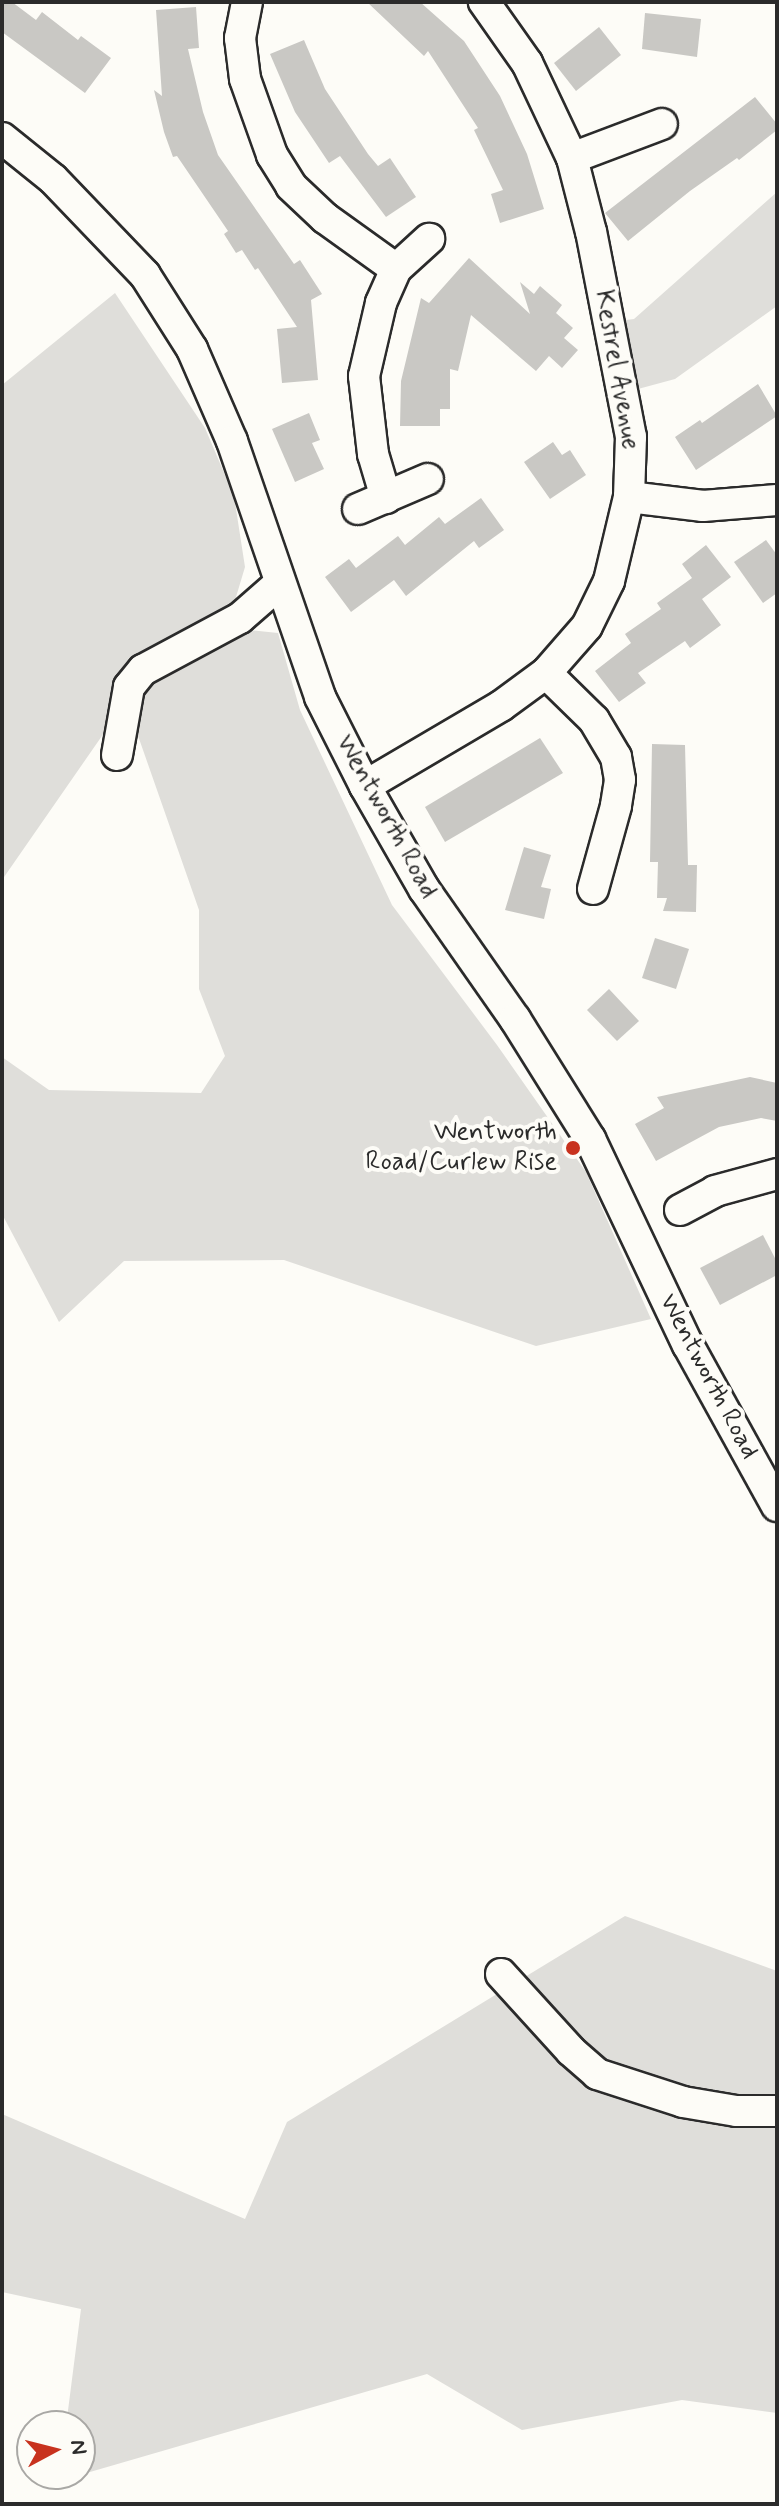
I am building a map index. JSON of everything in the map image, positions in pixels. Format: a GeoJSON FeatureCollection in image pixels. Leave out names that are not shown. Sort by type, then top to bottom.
{"type":"FeatureCollection","features":[{"type":"Feature","properties":{"kind":"street"},"geometry":{"type":"LineString","coordinates":[[247,2],[240,38],[245,79],[272,155],[291,186],[325,218],[396,269]]}},
{"type":"Feature","properties":{"kind":"street","name":"Kestrel Avenue"},"geometry":{"type":"LineString","coordinates":[[365,786],[501,706],[546,673],[587,626],[609,581],[629,497],[631,437],[591,232],[572,158],[527,63],[484,2]]}},
{"type":"Feature","properties":{"kind":"street"},"geometry":{"type":"LineString","coordinates":[[572,158],[662,124]]}},
{"type":"Feature","properties":{"kind":"street","name":"Wentworth Road"},"geometry":{"type":"LineString","coordinates":[[2,138],[53,179],[145,275],[192,349],[232,441],[320,697],[365,786],[424,889],[515,1019],[590,1139],[688,1345],[774,1495]]}},
{"type":"Feature","properties":{"kind":"street"},"geometry":{"type":"LineString","coordinates":[[428,479],[372,503],[373,454],[364,376],[381,303],[396,269],[429,239]]}},
{"type":"Feature","properties":{"kind":"street"},"geometry":{"type":"LineString","coordinates":[[629,497],[703,506],[777,500]]}},
{"type":"Feature","properties":{"kind":"street"},"geometry":{"type":"LineString","coordinates":[[117,755],[129,687],[143,670],[240,618],[280,583]]}},
{"type":"Feature","properties":{"kind":"street"},"geometry":{"type":"LineString","coordinates":[[546,673],[594,720],[616,757],[620,780],[616,806],[593,889]]}},
{"type":"Feature","properties":{"kind":"street"},"geometry":{"type":"LineString","coordinates":[[680,1210],[715,1191],[755,1177],[777,1174]]}},
{"type":"Feature","properties":{"kind":"street"},"geometry":{"type":"LineString","coordinates":[[501,1974],[571,2051],[597,2074],[683,2102],[736,2111],[777,2111]]}},
{"type":"Feature","properties":{"kind":"shaded area"},"geometry":{"type":"Polygon","coordinates":[[[777,192],[777,306],[675,379],[638,389],[626,320],[634,319],[777,192]]]}},
{"type":"Feature","properties":{"kind":"shaded area"},"geometry":{"type":"Polygon","coordinates":[[[115,293],[205,428],[234,496],[245,567],[233,607],[249,630],[278,633],[300,710],[392,905],[497,1045],[586,1172],[651,1319],[536,1346],[284,1260],[124,1261],[59,1322],[2,1214],[2,1057],[49,1090],[201,1093],[225,1056],[199,989],[199,910],[136,730],[104,733],[2,880],[2,385],[115,293]]]}},
{"type":"Feature","properties":{"kind":"shaded area"},"geometry":{"type":"Polygon","coordinates":[[[625,1916],[777,1971],[777,2413],[682,2400],[522,2430],[427,2374],[96,2470],[96,2410],[68,2410],[81,2309],[2,2292],[2,2114],[245,2219],[287,2122],[625,1916]]]}},
{"type":"Feature","properties":{"kind":"building"},"geometry":{"type":"Polygon","coordinates":[[[2,2],[12,2],[36,20],[42,12],[78,40],[81,36],[111,58],[85,93],[2,32],[2,2]]]}},
{"type":"Feature","properties":{"kind":"building"},"geometry":{"type":"Polygon","coordinates":[[[367,2],[420,2],[464,41],[500,96],[527,154],[544,209],[500,223],[491,194],[503,190],[474,130],[478,128],[428,51],[424,56],[367,2]]]}},
{"type":"Feature","properties":{"kind":"building"},"geometry":{"type":"Polygon","coordinates":[[[196,7],[199,48],[188,49],[203,112],[218,155],[294,264],[300,260],[322,294],[311,300],[318,380],[282,383],[277,329],[297,327],[258,268],[255,270],[242,250],[236,253],[224,234],[228,231],[177,156],[173,157],[164,132],[154,90],[162,96],[156,10],[196,7]]]}},
{"type":"Feature","properties":{"kind":"building"},"geometry":{"type":"Polygon","coordinates":[[[645,13],[701,19],[697,57],[642,49],[645,13]]]}},
{"type":"Feature","properties":{"kind":"building"},"geometry":{"type":"Polygon","coordinates":[[[599,27],[621,55],[576,91],[554,63],[599,27]]]}},
{"type":"Feature","properties":{"kind":"building"},"geometry":{"type":"Polygon","coordinates":[[[304,40],[325,89],[368,154],[378,166],[390,158],[416,197],[386,217],[340,156],[329,163],[295,112],[270,54],[304,40]]]}},
{"type":"Feature","properties":{"kind":"building"},"geometry":{"type":"Polygon","coordinates":[[[755,97],[777,124],[777,130],[739,160],[737,158],[690,191],[628,241],[605,213],[755,97]]]}},
{"type":"Feature","properties":{"kind":"building"},"geometry":{"type":"Polygon","coordinates":[[[469,258],[530,314],[520,282],[534,294],[540,286],[562,305],[556,313],[573,328],[564,338],[578,350],[562,368],[549,356],[536,371],[471,315],[458,371],[450,369],[450,409],[440,409],[440,426],[400,426],[401,381],[421,298],[429,303],[469,258]]]}},
{"type":"Feature","properties":{"kind":"building"},"geometry":{"type":"Polygon","coordinates":[[[758,384],[777,416],[696,470],[675,437],[700,420],[702,423],[758,384]]]}},
{"type":"Feature","properties":{"kind":"building"},"geometry":{"type":"Polygon","coordinates":[[[309,413],[320,440],[312,443],[324,469],[295,482],[272,429],[309,413]]]}},
{"type":"Feature","properties":{"kind":"building"},"geometry":{"type":"Polygon","coordinates":[[[553,442],[562,455],[570,450],[586,475],[550,499],[524,462],[553,442]]]}},
{"type":"Feature","properties":{"kind":"building"},"geometry":{"type":"Polygon","coordinates":[[[481,498],[504,530],[479,548],[474,541],[406,596],[394,580],[351,612],[325,577],[349,559],[356,568],[398,536],[405,545],[439,517],[445,524],[481,498]]]}},
{"type":"Feature","properties":{"kind":"building"},"geometry":{"type":"Polygon","coordinates":[[[766,540],[777,555],[777,593],[763,603],[734,562],[766,540]]]}},
{"type":"Feature","properties":{"kind":"building"},"geometry":{"type":"Polygon","coordinates":[[[706,545],[731,577],[702,599],[721,625],[690,648],[685,641],[638,673],[646,683],[619,702],[595,671],[631,643],[625,634],[661,609],[657,603],[692,578],[682,564],[706,545]]]}},
{"type":"Feature","properties":{"kind":"building"},"geometry":{"type":"Polygon","coordinates":[[[540,738],[563,773],[445,842],[425,807],[540,738]]]}},
{"type":"Feature","properties":{"kind":"building"},"geometry":{"type":"Polygon","coordinates":[[[652,744],[685,745],[688,865],[697,865],[696,912],[663,911],[667,898],[657,898],[658,862],[650,862],[652,744]]]}},
{"type":"Feature","properties":{"kind":"building"},"geometry":{"type":"Polygon","coordinates":[[[524,847],[551,855],[541,887],[551,889],[544,919],[505,910],[524,847]]]}},
{"type":"Feature","properties":{"kind":"building"},"geometry":{"type":"Polygon","coordinates":[[[655,938],[689,949],[676,989],[642,978],[655,938]]]}},
{"type":"Feature","properties":{"kind":"building"},"geometry":{"type":"Polygon","coordinates":[[[609,989],[639,1021],[617,1041],[587,1010],[609,989]]]}},
{"type":"Feature","properties":{"kind":"building"},"geometry":{"type":"Polygon","coordinates":[[[750,1077],[777,1083],[777,1121],[761,1118],[719,1127],[656,1161],[635,1124],[664,1108],[657,1097],[750,1077]]]}},
{"type":"Feature","properties":{"kind":"building"},"geometry":{"type":"Polygon","coordinates":[[[763,1235],[777,1262],[777,1275],[720,1305],[700,1268],[763,1235]]]}},
{"type":"Feature","properties":{"kind":"place","name":"Wentworth Road/Curlew Rise"},"geometry":{"type":"Point","coordinates":[573,1148]}}]}
